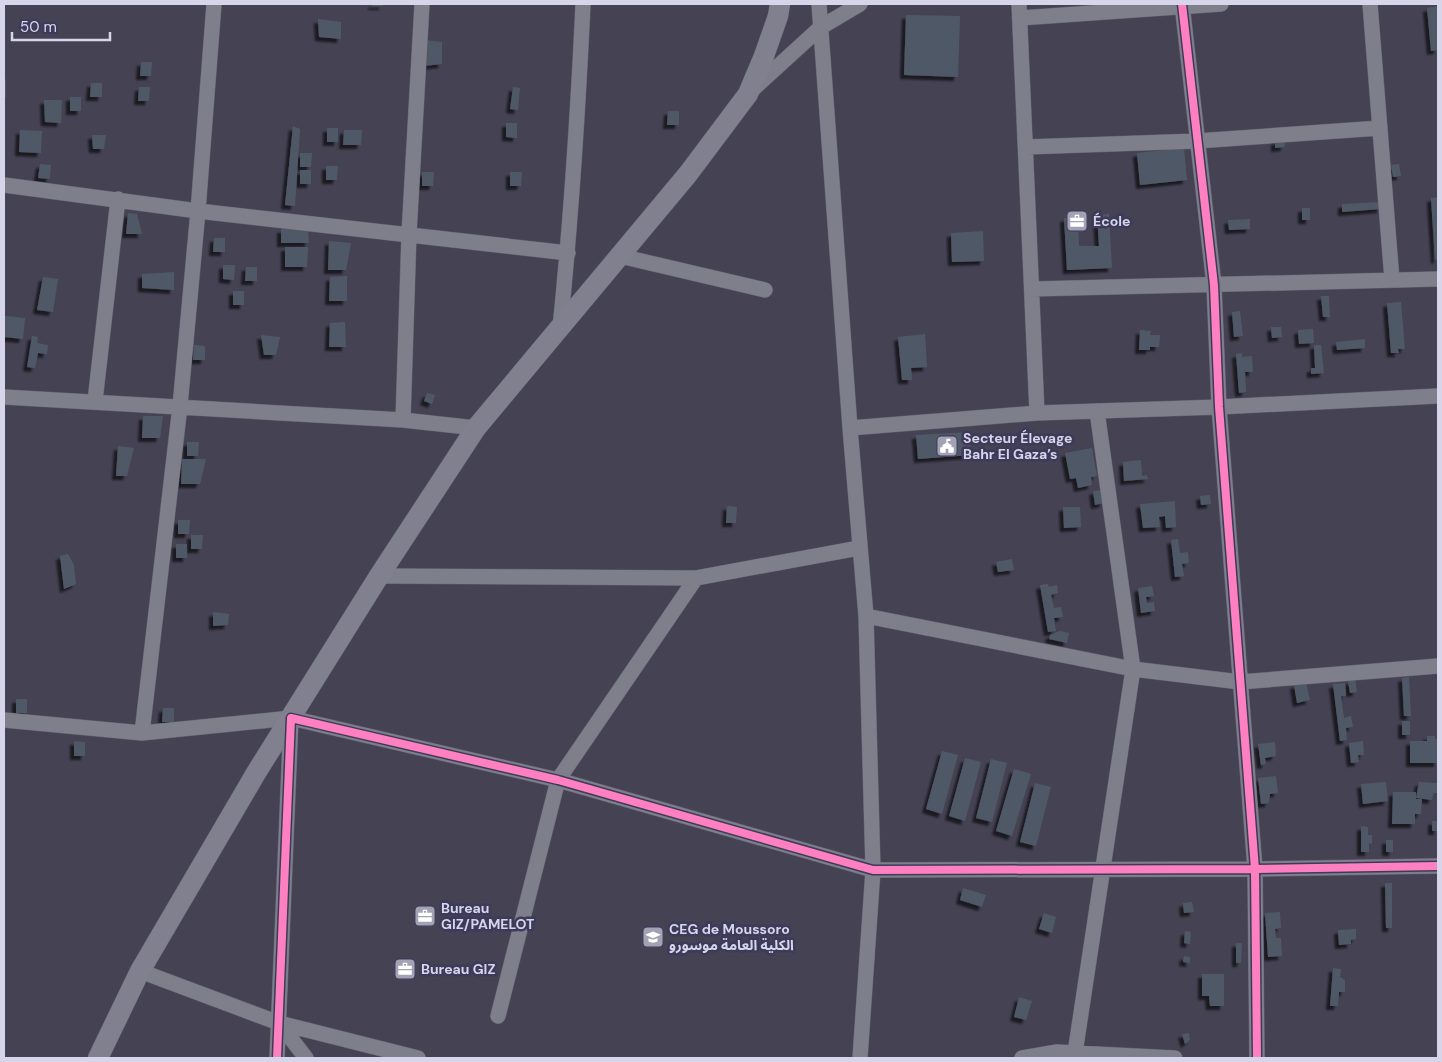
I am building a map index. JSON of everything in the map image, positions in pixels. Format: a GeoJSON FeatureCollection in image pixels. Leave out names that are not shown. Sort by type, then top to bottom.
{"type":"FeatureCollection","features":[{"type":"Feature","properties":{"kind":"main road"},"geometry":{"type":"LineString","coordinates":[[98,1058],[140,971],[256,773],[379,576],[476,428],[688,174],[748,94],[764,56],[778,16],[780,4]]}},
{"type":"Feature","properties":{"kind":"street"},"geometry":{"type":"LineString","coordinates":[[142,733],[180,406],[214,4]]}},
{"type":"Feature","properties":{"kind":"street"},"geometry":{"type":"LineString","coordinates":[[402,420],[409,234],[422,4]]}},
{"type":"Feature","properties":{"kind":"street"},"geometry":{"type":"LineString","coordinates":[[560,329],[577,131],[583,4]]}},
{"type":"Feature","properties":{"kind":"street"},"geometry":{"type":"LineString","coordinates":[[819,4],[859,548],[866,616],[873,870],[860,1058]]}},
{"type":"Feature","properties":{"kind":"street"},"geometry":{"type":"LineString","coordinates":[[748,94],[821,27],[860,4]]}},
{"type":"Feature","properties":{"kind":"street"},"geometry":{"type":"LineString","coordinates":[[1037,413],[1020,11],[1222,4]]}},
{"type":"Feature","properties":{"kind":"street"},"geometry":{"type":"LineString","coordinates":[[1370,4],[1392,280]]}},
{"type":"Feature","properties":{"kind":"street"},"geometry":{"type":"LineString","coordinates":[[1182,5],[1214,285],[1219,407],[1255,869],[1257,1058]]}},
{"type":"Feature","properties":{"kind":"street"},"geometry":{"type":"LineString","coordinates":[[1026,147],[1197,141],[1380,128]]}},
{"type":"Feature","properties":{"kind":"street"},"geometry":{"type":"LineString","coordinates":[[4,185],[198,210],[568,253]]}},
{"type":"Feature","properties":{"kind":"street"},"geometry":{"type":"LineString","coordinates":[[95,401],[118,200]]}},
{"type":"Feature","properties":{"kind":"street"},"geometry":{"type":"LineString","coordinates":[[620,256],[765,290]]}},
{"type":"Feature","properties":{"kind":"street"},"geometry":{"type":"LineString","coordinates":[[1032,289],[1438,279]]}},
{"type":"Feature","properties":{"kind":"street"},"geometry":{"type":"LineString","coordinates":[[850,428],[1037,413],[1219,407],[1438,396]]}},
{"type":"Feature","properties":{"kind":"street"},"geometry":{"type":"LineString","coordinates":[[4,397],[402,420],[476,428]]}},
{"type":"Feature","properties":{"kind":"street"},"geometry":{"type":"LineString","coordinates":[[1075,1053],[1101,869],[1133,669],[1097,412]]}},
{"type":"Feature","properties":{"kind":"street"},"geometry":{"type":"LineString","coordinates":[[379,576],[696,578],[859,548]]}},
{"type":"Feature","properties":{"kind":"street"},"geometry":{"type":"LineString","coordinates":[[498,1016],[558,780],[696,578]]}},
{"type":"Feature","properties":{"kind":"street"},"geometry":{"type":"LineString","coordinates":[[866,616],[1133,669],[1240,682],[1438,666]]}},
{"type":"Feature","properties":{"kind":"street"},"geometry":{"type":"LineString","coordinates":[[277,1058],[291,718]]}},
{"type":"Feature","properties":{"kind":"street"},"geometry":{"type":"LineString","coordinates":[[4,720],[142,733],[291,718],[558,780],[873,870],[1255,869],[1438,866]]}},
{"type":"Feature","properties":{"kind":"street"},"geometry":{"type":"LineString","coordinates":[[140,971],[279,1023],[418,1058]]}},
{"type":"Feature","properties":{"kind":"street"},"geometry":{"type":"LineString","coordinates":[[279,1023],[306,1058]]}},
{"type":"Feature","properties":{"kind":"street"},"geometry":{"type":"LineString","coordinates":[[1022,1058],[1075,1053],[1175,1058]]}},
{"type":"Feature","properties":{"kind":"building"},"geometry":{"type":"Polygon","coordinates":[[[372,4],[383,4],[383,6],[372,6],[372,4]]]}},
{"type":"Feature","properties":{"kind":"building"},"geometry":{"type":"Polygon","coordinates":[[[1438,6],[1438,50],[1431,51],[1427,8],[1438,6]]]}},
{"type":"Feature","properties":{"kind":"building"},"geometry":{"type":"Polygon","coordinates":[[[906,15],[960,16],[958,77],[904,75],[906,15]]]}},
{"type":"Feature","properties":{"kind":"building"},"geometry":{"type":"Polygon","coordinates":[[[318,19],[341,22],[341,39],[319,37],[318,19]]]}},
{"type":"Feature","properties":{"kind":"building"},"geometry":{"type":"Polygon","coordinates":[[[425,40],[442,42],[442,64],[424,66],[425,40]]]}},
{"type":"Feature","properties":{"kind":"building"},"geometry":{"type":"Polygon","coordinates":[[[141,62],[152,62],[151,76],[140,76],[141,62]]]}},
{"type":"Feature","properties":{"kind":"building"},"geometry":{"type":"Polygon","coordinates":[[[6,79],[6,97],[4,97],[4,80],[6,79]]]}},
{"type":"Feature","properties":{"kind":"building"},"geometry":{"type":"Polygon","coordinates":[[[91,83],[102,83],[102,97],[90,97],[91,83]]]}},
{"type":"Feature","properties":{"kind":"building"},"geometry":{"type":"Polygon","coordinates":[[[139,87],[150,87],[149,101],[138,101],[139,87]]]}},
{"type":"Feature","properties":{"kind":"building"},"geometry":{"type":"Polygon","coordinates":[[[513,87],[520,88],[518,110],[510,109],[513,87]]]}},
{"type":"Feature","properties":{"kind":"building"},"geometry":{"type":"Polygon","coordinates":[[[70,97],[81,97],[81,111],[70,111],[70,97]]]}},
{"type":"Feature","properties":{"kind":"building"},"geometry":{"type":"Polygon","coordinates":[[[44,100],[62,100],[61,123],[45,122],[44,100]]]}},
{"type":"Feature","properties":{"kind":"building"},"geometry":{"type":"Polygon","coordinates":[[[668,111],[679,111],[679,125],[667,125],[668,111]]]}},
{"type":"Feature","properties":{"kind":"building"},"geometry":{"type":"Polygon","coordinates":[[[506,123],[517,123],[517,138],[506,137],[506,123]]]}},
{"type":"Feature","properties":{"kind":"building"},"geometry":{"type":"Polygon","coordinates":[[[293,126],[300,129],[295,206],[285,205],[293,126]]]}},
{"type":"Feature","properties":{"kind":"building"},"geometry":{"type":"Polygon","coordinates":[[[327,128],[338,128],[338,142],[327,142],[327,128]]]}},
{"type":"Feature","properties":{"kind":"building"},"geometry":{"type":"Polygon","coordinates":[[[20,130],[42,131],[41,153],[19,152],[20,130]]]}},
{"type":"Feature","properties":{"kind":"building"},"geometry":{"type":"Polygon","coordinates":[[[344,130],[362,130],[361,145],[343,145],[344,130]]]}},
{"type":"Feature","properties":{"kind":"building"},"geometry":{"type":"Polygon","coordinates":[[[92,135],[106,135],[104,149],[93,149],[92,135]]]}},
{"type":"Feature","properties":{"kind":"building"},"geometry":{"type":"Polygon","coordinates":[[[1284,140],[1285,147],[1275,148],[1275,141],[1284,140]]]}},
{"type":"Feature","properties":{"kind":"building"},"geometry":{"type":"Polygon","coordinates":[[[1184,148],[1187,180],[1140,185],[1137,153],[1184,148]]]}},
{"type":"Feature","properties":{"kind":"building"},"geometry":{"type":"Polygon","coordinates":[[[300,153],[312,153],[311,167],[300,167],[300,153]]]}},
{"type":"Feature","properties":{"kind":"building"},"geometry":{"type":"Polygon","coordinates":[[[40,164],[51,165],[50,179],[38,178],[40,164]]]}},
{"type":"Feature","properties":{"kind":"building"},"geometry":{"type":"Polygon","coordinates":[[[1399,164],[1401,176],[1393,177],[1391,165],[1399,164]]]}},
{"type":"Feature","properties":{"kind":"building"},"geometry":{"type":"Polygon","coordinates":[[[326,166],[338,166],[337,180],[326,180],[326,166]]]}},
{"type":"Feature","properties":{"kind":"building"},"geometry":{"type":"Polygon","coordinates":[[[300,170],[311,170],[311,184],[300,184],[300,170]]]}},
{"type":"Feature","properties":{"kind":"building"},"geometry":{"type":"Polygon","coordinates":[[[422,172],[434,172],[433,186],[422,186],[422,172]]]}},
{"type":"Feature","properties":{"kind":"building"},"geometry":{"type":"Polygon","coordinates":[[[510,172],[522,172],[521,186],[510,186],[510,172]]]}},
{"type":"Feature","properties":{"kind":"building"},"geometry":{"type":"Polygon","coordinates":[[[1438,197],[1438,259],[1435,260],[1431,198],[1438,197]]]}},
{"type":"Feature","properties":{"kind":"building"},"geometry":{"type":"Polygon","coordinates":[[[1381,202],[1381,209],[1342,212],[1342,204],[1381,202]]]}},
{"type":"Feature","properties":{"kind":"building"},"geometry":{"type":"Polygon","coordinates":[[[1302,208],[1310,208],[1310,220],[1302,220],[1302,208]]]}},
{"type":"Feature","properties":{"kind":"building"},"geometry":{"type":"Polygon","coordinates":[[[128,213],[137,214],[142,234],[126,234],[128,213]]]}},
{"type":"Feature","properties":{"kind":"building"},"geometry":{"type":"Polygon","coordinates":[[[1109,214],[1112,268],[1067,270],[1064,218],[1078,217],[1079,246],[1099,246],[1097,215],[1109,214]]]}},
{"type":"Feature","properties":{"kind":"building"},"geometry":{"type":"Polygon","coordinates":[[[1250,219],[1250,229],[1229,230],[1228,220],[1250,219]]]}},
{"type":"Feature","properties":{"kind":"building"},"geometry":{"type":"Polygon","coordinates":[[[308,228],[309,243],[281,243],[281,229],[308,228]]]}},
{"type":"Feature","properties":{"kind":"building"},"geometry":{"type":"Polygon","coordinates":[[[983,231],[984,261],[952,262],[951,233],[983,231]]]}},
{"type":"Feature","properties":{"kind":"building"},"geometry":{"type":"Polygon","coordinates":[[[214,238],[225,238],[225,252],[213,252],[214,238]]]}},
{"type":"Feature","properties":{"kind":"building"},"geometry":{"type":"Polygon","coordinates":[[[329,241],[351,243],[346,270],[328,270],[329,241]]]}},
{"type":"Feature","properties":{"kind":"building"},"geometry":{"type":"Polygon","coordinates":[[[285,247],[308,247],[307,267],[285,267],[285,247]]]}},
{"type":"Feature","properties":{"kind":"building"},"geometry":{"type":"Polygon","coordinates":[[[223,265],[235,265],[234,280],[223,279],[223,265]]]}},
{"type":"Feature","properties":{"kind":"building"},"geometry":{"type":"Polygon","coordinates":[[[246,267],[257,267],[257,281],[245,281],[246,267]]]}},
{"type":"Feature","properties":{"kind":"building"},"geometry":{"type":"Polygon","coordinates":[[[174,272],[174,290],[142,288],[142,274],[174,272]]]}},
{"type":"Feature","properties":{"kind":"building"},"geometry":{"type":"Polygon","coordinates":[[[347,276],[347,301],[329,301],[330,277],[347,276]]]}},
{"type":"Feature","properties":{"kind":"building"},"geometry":{"type":"Polygon","coordinates":[[[43,277],[58,279],[53,312],[37,310],[43,277]]]}},
{"type":"Feature","properties":{"kind":"building"},"geometry":{"type":"Polygon","coordinates":[[[233,291],[244,291],[244,305],[233,305],[233,291]]]}},
{"type":"Feature","properties":{"kind":"building"},"geometry":{"type":"Polygon","coordinates":[[[1321,296],[1329,296],[1330,317],[1323,317],[1321,296]]]}},
{"type":"Feature","properties":{"kind":"building"},"geometry":{"type":"Polygon","coordinates":[[[1401,302],[1405,349],[1398,349],[1399,353],[1391,353],[1387,303],[1401,302]]]}},
{"type":"Feature","properties":{"kind":"building"},"geometry":{"type":"Polygon","coordinates":[[[1240,311],[1243,336],[1234,337],[1232,312],[1240,311]]]}},
{"type":"Feature","properties":{"kind":"building"},"geometry":{"type":"Polygon","coordinates":[[[5,316],[25,318],[23,339],[4,337],[5,316]]]}},
{"type":"Feature","properties":{"kind":"building"},"geometry":{"type":"Polygon","coordinates":[[[345,322],[346,347],[329,347],[330,323],[345,322]]]}},
{"type":"Feature","properties":{"kind":"building"},"geometry":{"type":"Polygon","coordinates":[[[1271,327],[1281,327],[1282,337],[1272,338],[1271,327]]]}},
{"type":"Feature","properties":{"kind":"building"},"geometry":{"type":"Polygon","coordinates":[[[1313,329],[1314,343],[1299,344],[1298,330],[1313,329]]]}},
{"type":"Feature","properties":{"kind":"building"},"geometry":{"type":"Polygon","coordinates":[[[1140,330],[1151,331],[1150,335],[1160,335],[1159,347],[1150,347],[1150,350],[1139,350],[1140,330]]]}},
{"type":"Feature","properties":{"kind":"building"},"geometry":{"type":"Polygon","coordinates":[[[925,334],[927,367],[911,368],[912,380],[902,380],[898,337],[925,334]]]}},
{"type":"Feature","properties":{"kind":"building"},"geometry":{"type":"Polygon","coordinates":[[[261,335],[280,337],[276,355],[264,355],[261,335]]]}},
{"type":"Feature","properties":{"kind":"building"},"geometry":{"type":"Polygon","coordinates":[[[32,336],[38,337],[37,343],[48,345],[47,354],[38,353],[35,368],[27,367],[32,336]]]}},
{"type":"Feature","properties":{"kind":"building"},"geometry":{"type":"Polygon","coordinates":[[[1365,339],[1365,348],[1337,350],[1336,342],[1365,339]]]}},
{"type":"Feature","properties":{"kind":"building"},"geometry":{"type":"Polygon","coordinates":[[[194,345],[205,346],[205,360],[193,360],[194,345]]]}},
{"type":"Feature","properties":{"kind":"building"},"geometry":{"type":"Polygon","coordinates":[[[1314,345],[1321,345],[1324,373],[1311,374],[1311,368],[1315,368],[1314,345]]]}},
{"type":"Feature","properties":{"kind":"building"},"geometry":{"type":"Polygon","coordinates":[[[1242,353],[1242,357],[1252,356],[1253,372],[1245,372],[1246,392],[1239,393],[1236,354],[1242,353]]]}},
{"type":"Feature","properties":{"kind":"building"},"geometry":{"type":"Polygon","coordinates":[[[427,393],[435,395],[432,404],[424,401],[427,393]]]}},
{"type":"Feature","properties":{"kind":"building"},"geometry":{"type":"Polygon","coordinates":[[[143,416],[163,416],[160,438],[142,438],[143,416]]]}},
{"type":"Feature","properties":{"kind":"building"},"geometry":{"type":"Polygon","coordinates":[[[969,432],[971,455],[918,459],[916,435],[969,432]]]}},
{"type":"Feature","properties":{"kind":"building"},"geometry":{"type":"Polygon","coordinates":[[[187,442],[199,442],[198,456],[187,456],[187,442]]]}},
{"type":"Feature","properties":{"kind":"building"},"geometry":{"type":"Polygon","coordinates":[[[118,446],[134,448],[127,476],[116,476],[118,446]]]}},
{"type":"Feature","properties":{"kind":"building"},"geometry":{"type":"Polygon","coordinates":[[[1092,448],[1097,476],[1091,477],[1092,485],[1078,488],[1076,478],[1070,479],[1065,453],[1092,448]]]}},
{"type":"Feature","properties":{"kind":"building"},"geometry":{"type":"Polygon","coordinates":[[[182,459],[206,459],[200,484],[181,484],[182,459]]]}},
{"type":"Feature","properties":{"kind":"building"},"geometry":{"type":"Polygon","coordinates":[[[1141,460],[1142,476],[1147,475],[1148,479],[1124,481],[1123,462],[1141,460]]]}},
{"type":"Feature","properties":{"kind":"building"},"geometry":{"type":"Polygon","coordinates":[[[1102,490],[1104,503],[1095,505],[1093,491],[1102,490]]]}},
{"type":"Feature","properties":{"kind":"building"},"geometry":{"type":"Polygon","coordinates":[[[1210,495],[1211,504],[1201,505],[1200,496],[1210,495]]]}},
{"type":"Feature","properties":{"kind":"building"},"geometry":{"type":"Polygon","coordinates":[[[1175,501],[1176,527],[1166,528],[1165,516],[1159,517],[1160,527],[1143,528],[1140,504],[1175,501]]]}},
{"type":"Feature","properties":{"kind":"building"},"geometry":{"type":"Polygon","coordinates":[[[727,506],[737,507],[736,523],[726,523],[727,506]]]}},
{"type":"Feature","properties":{"kind":"building"},"geometry":{"type":"Polygon","coordinates":[[[1063,507],[1080,507],[1081,527],[1064,528],[1063,507]]]}},
{"type":"Feature","properties":{"kind":"building"},"geometry":{"type":"Polygon","coordinates":[[[178,520],[190,520],[189,534],[178,534],[178,520]]]}},
{"type":"Feature","properties":{"kind":"building"},"geometry":{"type":"Polygon","coordinates":[[[191,535],[203,535],[202,549],[191,549],[191,535]]]}},
{"type":"Feature","properties":{"kind":"building"},"geometry":{"type":"Polygon","coordinates":[[[1178,539],[1180,553],[1188,552],[1189,563],[1182,564],[1184,576],[1175,577],[1171,540],[1178,539]]]}},
{"type":"Feature","properties":{"kind":"building"},"geometry":{"type":"Polygon","coordinates":[[[176,544],[187,544],[187,558],[176,558],[176,544]]]}},
{"type":"Feature","properties":{"kind":"building"},"geometry":{"type":"Polygon","coordinates":[[[68,554],[74,565],[76,584],[64,589],[60,556],[68,554]]]}},
{"type":"Feature","properties":{"kind":"building"},"geometry":{"type":"Polygon","coordinates":[[[1012,559],[1014,570],[998,572],[996,562],[1012,559]]]}},
{"type":"Feature","properties":{"kind":"building"},"geometry":{"type":"Polygon","coordinates":[[[1048,584],[1049,587],[1057,585],[1058,593],[1051,595],[1054,608],[1061,607],[1063,617],[1054,618],[1056,631],[1048,632],[1040,585],[1048,584]]]}},
{"type":"Feature","properties":{"kind":"building"},"geometry":{"type":"Polygon","coordinates":[[[1152,586],[1154,596],[1146,597],[1147,603],[1154,602],[1155,611],[1141,613],[1138,588],[1152,586]]]}},
{"type":"Feature","properties":{"kind":"building"},"geometry":{"type":"Polygon","coordinates":[[[213,612],[229,614],[228,625],[213,626],[213,612]]]}},
{"type":"Feature","properties":{"kind":"building"},"geometry":{"type":"Polygon","coordinates":[[[1060,631],[1069,633],[1067,643],[1049,639],[1050,635],[1060,631]]]}},
{"type":"Feature","properties":{"kind":"building"},"geometry":{"type":"Polygon","coordinates":[[[1409,677],[1411,716],[1404,716],[1402,678],[1409,677]]]}},
{"type":"Feature","properties":{"kind":"building"},"geometry":{"type":"Polygon","coordinates":[[[1355,680],[1357,692],[1350,693],[1348,681],[1355,680]]]}},
{"type":"Feature","properties":{"kind":"building"},"geometry":{"type":"Polygon","coordinates":[[[1306,682],[1310,700],[1297,703],[1294,685],[1306,682]]]}},
{"type":"Feature","properties":{"kind":"building"},"geometry":{"type":"Polygon","coordinates":[[[1345,683],[1346,696],[1341,696],[1344,718],[1351,716],[1353,727],[1346,728],[1347,740],[1340,741],[1333,684],[1345,683]]]}},
{"type":"Feature","properties":{"kind":"building"},"geometry":{"type":"Polygon","coordinates":[[[16,699],[27,699],[27,713],[16,713],[16,699]]]}},
{"type":"Feature","properties":{"kind":"building"},"geometry":{"type":"Polygon","coordinates":[[[163,708],[174,708],[174,722],[162,722],[163,708]]]}},
{"type":"Feature","properties":{"kind":"building"},"geometry":{"type":"Polygon","coordinates":[[[1402,721],[1410,721],[1410,735],[1402,735],[1402,721]]]}},
{"type":"Feature","properties":{"kind":"building"},"geometry":{"type":"Polygon","coordinates":[[[1427,736],[1435,736],[1435,739],[1438,739],[1438,763],[1410,763],[1410,741],[1427,741],[1427,736]]]}},
{"type":"Feature","properties":{"kind":"building"},"geometry":{"type":"Polygon","coordinates":[[[74,741],[85,742],[85,756],[74,756],[74,741]]]}},
{"type":"Feature","properties":{"kind":"building"},"geometry":{"type":"Polygon","coordinates":[[[1363,741],[1364,755],[1358,755],[1359,762],[1351,763],[1349,743],[1363,741]]]}},
{"type":"Feature","properties":{"kind":"building"},"geometry":{"type":"Polygon","coordinates":[[[1275,742],[1276,756],[1265,758],[1266,764],[1261,765],[1258,744],[1275,742]]]}},
{"type":"Feature","properties":{"kind":"building"},"geometry":{"type":"Polygon","coordinates":[[[942,751],[958,755],[942,814],[926,809],[942,751]]]}},
{"type":"Feature","properties":{"kind":"building"},"geometry":{"type":"Polygon","coordinates":[[[965,758],[981,762],[965,821],[949,816],[965,758]]]}},
{"type":"Feature","properties":{"kind":"building"},"geometry":{"type":"Polygon","coordinates":[[[991,759],[1007,763],[992,822],[976,818],[991,759]]]}},
{"type":"Feature","properties":{"kind":"building"},"geometry":{"type":"Polygon","coordinates":[[[1014,769],[1031,774],[1012,836],[996,831],[1014,769]]]}},
{"type":"Feature","properties":{"kind":"building"},"geometry":{"type":"Polygon","coordinates":[[[1276,776],[1278,793],[1270,794],[1269,803],[1261,804],[1258,778],[1276,776]]]}},
{"type":"Feature","properties":{"kind":"building"},"geometry":{"type":"Polygon","coordinates":[[[1386,782],[1388,801],[1363,804],[1361,784],[1386,782]]]}},
{"type":"Feature","properties":{"kind":"building"},"geometry":{"type":"Polygon","coordinates":[[[1419,782],[1437,783],[1437,793],[1434,793],[1432,800],[1416,798],[1419,782]]]}},
{"type":"Feature","properties":{"kind":"building"},"geometry":{"type":"Polygon","coordinates":[[[1035,783],[1051,787],[1036,846],[1020,842],[1035,783]]]}},
{"type":"Feature","properties":{"kind":"building"},"geometry":{"type":"Polygon","coordinates":[[[1393,792],[1416,792],[1416,799],[1422,799],[1421,814],[1415,814],[1415,824],[1392,824],[1393,792]]]}},
{"type":"Feature","properties":{"kind":"building"},"geometry":{"type":"Polygon","coordinates":[[[1432,821],[1438,821],[1438,831],[1432,831],[1432,821]]]}},
{"type":"Feature","properties":{"kind":"building"},"geometry":{"type":"Polygon","coordinates":[[[1361,826],[1368,827],[1368,835],[1372,835],[1372,844],[1369,843],[1369,852],[1361,852],[1361,826]]]}},
{"type":"Feature","properties":{"kind":"building"},"geometry":{"type":"Polygon","coordinates":[[[1386,840],[1393,840],[1393,852],[1386,852],[1386,840]]]}},
{"type":"Feature","properties":{"kind":"building"},"geometry":{"type":"Polygon","coordinates":[[[1385,883],[1392,883],[1392,928],[1386,928],[1385,883]]]}},
{"type":"Feature","properties":{"kind":"building"},"geometry":{"type":"Polygon","coordinates":[[[963,888],[986,895],[982,907],[960,900],[963,888]]]}},
{"type":"Feature","properties":{"kind":"building"},"geometry":{"type":"Polygon","coordinates":[[[1192,902],[1194,912],[1184,913],[1183,903],[1192,902]]]}},
{"type":"Feature","properties":{"kind":"building"},"geometry":{"type":"Polygon","coordinates":[[[1280,912],[1281,928],[1275,929],[1276,938],[1281,938],[1282,956],[1268,957],[1265,913],[1280,912]]]}},
{"type":"Feature","properties":{"kind":"building"},"geometry":{"type":"Polygon","coordinates":[[[1044,913],[1056,917],[1052,933],[1039,929],[1044,913]]]}},
{"type":"Feature","properties":{"kind":"building"},"geometry":{"type":"Polygon","coordinates":[[[1356,929],[1356,939],[1351,940],[1351,944],[1339,945],[1338,930],[1356,929]]]}},
{"type":"Feature","properties":{"kind":"building"},"geometry":{"type":"Polygon","coordinates":[[[1185,931],[1191,932],[1190,944],[1184,943],[1185,931]]]}},
{"type":"Feature","properties":{"kind":"building"},"geometry":{"type":"Polygon","coordinates":[[[1236,943],[1242,943],[1241,963],[1236,963],[1236,943]]]}},
{"type":"Feature","properties":{"kind":"building"},"geometry":{"type":"Polygon","coordinates":[[[1184,956],[1190,957],[1190,963],[1183,962],[1184,956]]]}},
{"type":"Feature","properties":{"kind":"building"},"geometry":{"type":"Polygon","coordinates":[[[1333,968],[1341,969],[1340,977],[1345,980],[1345,992],[1339,992],[1338,1006],[1330,1006],[1333,968]]]}},
{"type":"Feature","properties":{"kind":"building"},"geometry":{"type":"Polygon","coordinates":[[[1202,974],[1224,974],[1224,1006],[1210,1006],[1209,996],[1202,996],[1202,974]]]}},
{"type":"Feature","properties":{"kind":"building"},"geometry":{"type":"Polygon","coordinates":[[[1019,997],[1032,1001],[1026,1020],[1014,1017],[1019,997]]]}},
{"type":"Feature","properties":{"kind":"building"},"geometry":{"type":"Polygon","coordinates":[[[1189,1033],[1190,1040],[1185,1044],[1182,1034],[1189,1033]]]}},
{"type":"Feature","properties":{"kind":"cycle path"},"geometry":{"type":"LineString","coordinates":[[1182,4],[1214,285],[1219,407],[1255,869],[1257,1058]]}},
{"type":"Feature","properties":{"kind":"cycle path"},"geometry":{"type":"LineString","coordinates":[[277,1058],[291,718],[558,780],[873,870],[1255,869],[1438,866]]}},
{"type":"Feature","properties":{"kind":"place","name":"École"},"geometry":{"type":"Point","coordinates":[1077,221]}},
{"type":"Feature","properties":{"kind":"place","name":"Secteur Élevage Bahr El Gaza’s"},"geometry":{"type":"Point","coordinates":[947,446]}},
{"type":"Feature","properties":{"kind":"place","name":"Bureau GIZ/PAMELOT"},"geometry":{"type":"Point","coordinates":[425,916]}},
{"type":"Feature","properties":{"kind":"place","name":"CEG de Moussoro الكلية العامة موسورو"},"geometry":{"type":"Point","coordinates":[653,937]}},
{"type":"Feature","properties":{"kind":"place","name":"Bureau GIZ"},"geometry":{"type":"Point","coordinates":[405,969]}}]}
